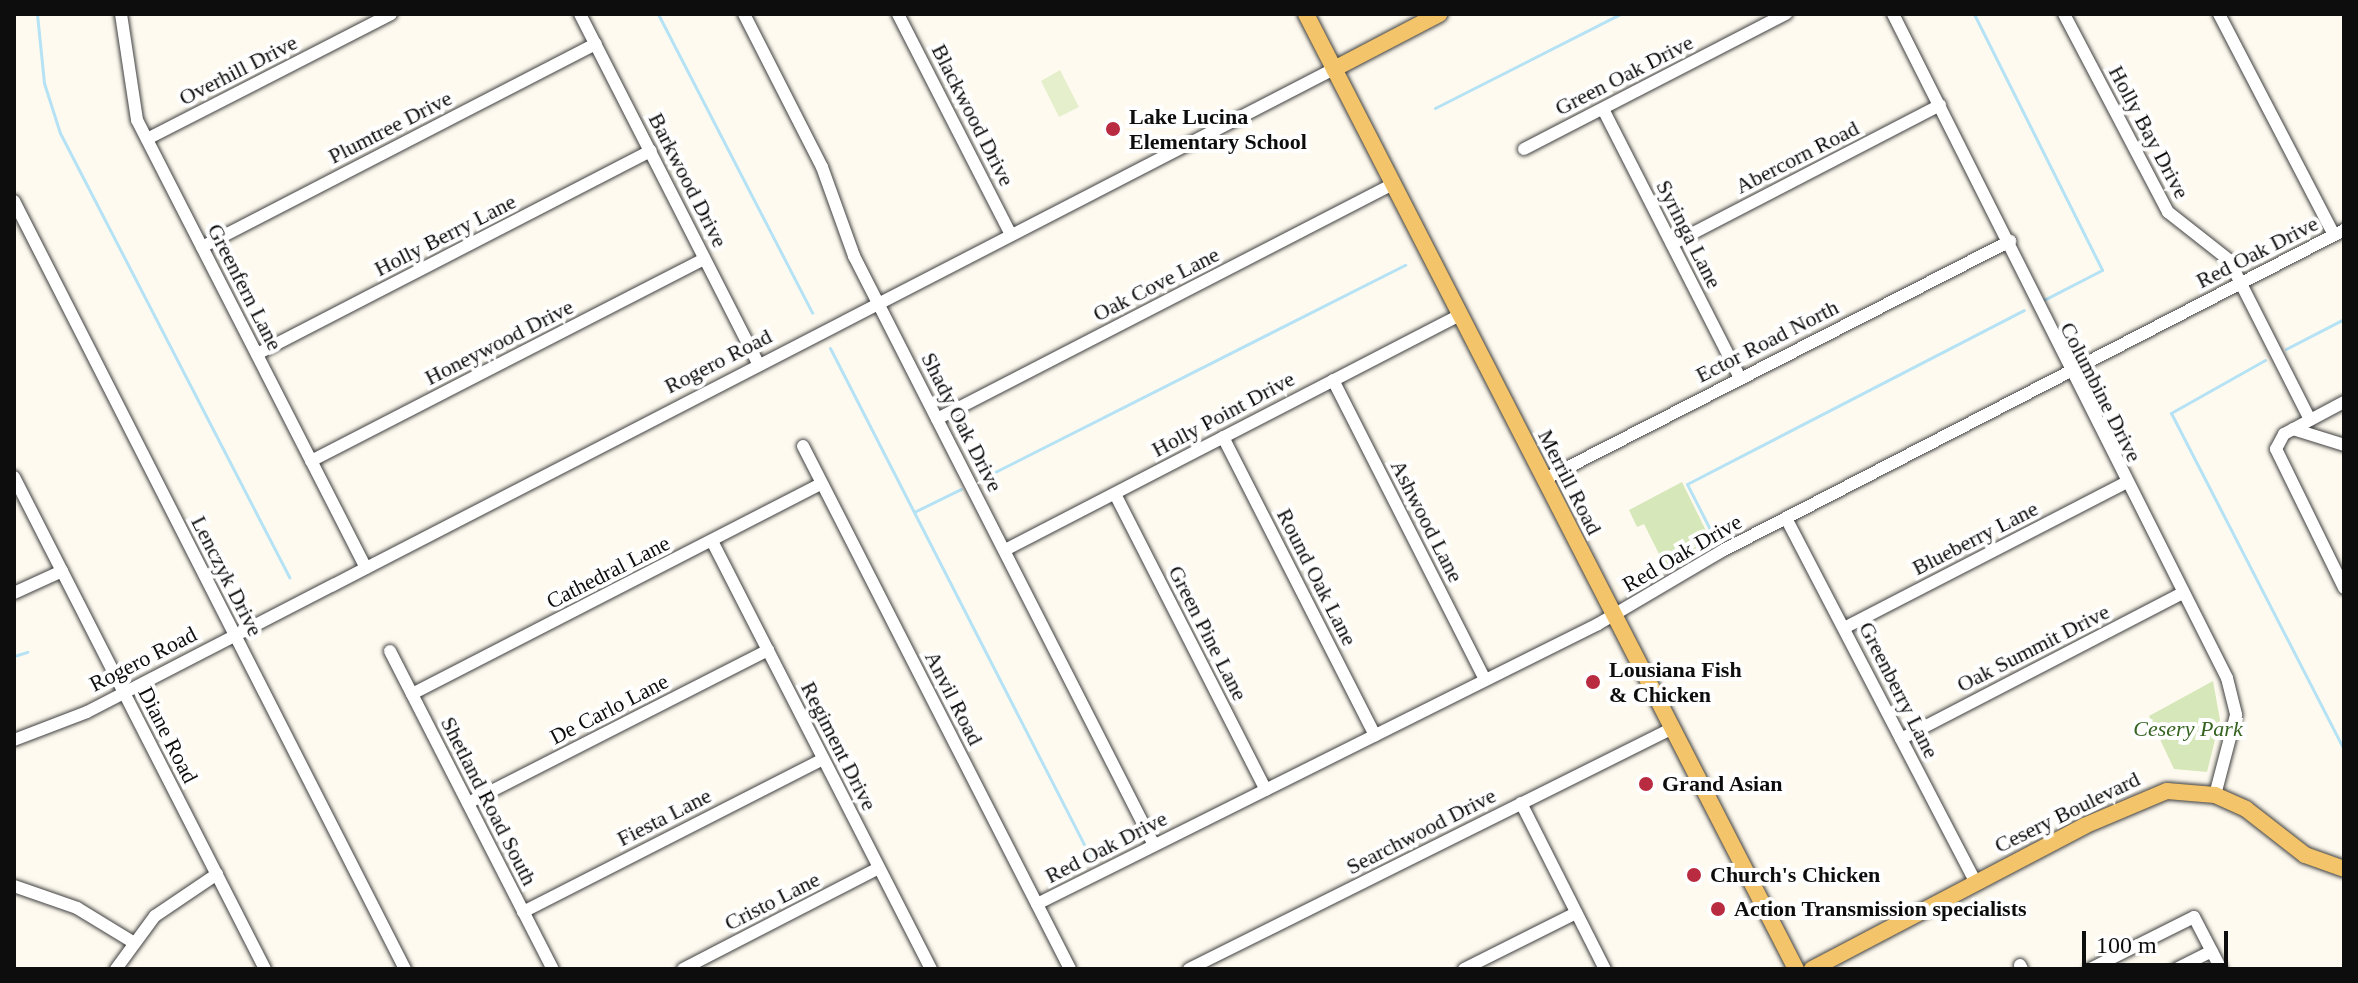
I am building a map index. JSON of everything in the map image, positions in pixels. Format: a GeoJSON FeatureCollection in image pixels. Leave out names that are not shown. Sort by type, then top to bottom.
{"type":"FeatureCollection","features":[{"type":"Feature","properties":{"kind":"main road","name":"Merrill Road"},"geometry":{"type":"LineString","coordinates":[[1306,14],[1796,969]]}},
{"type":"Feature","properties":{"kind":"main road","name":"Rogero Road"},"geometry":{"type":"LineString","coordinates":[[1334,69],[1439,14]]}},
{"type":"Feature","properties":{"kind":"main road","name":"Cesery Boulevard"},"geometry":{"type":"LineString","coordinates":[[1812,969],[1975,881],[2153,794],[2215,795],[2246,809],[2305,855],[2344,869]]}},
{"type":"Feature","properties":{"kind":"street","name":"Greenfern Lane"},"geometry":{"type":"LineString","coordinates":[[121,14],[132,102],[147,139],[366,568]]}},
{"type":"Feature","properties":{"kind":"street","name":"Overhill Drive"},"geometry":{"type":"LineString","coordinates":[[147,139],[391,14]]}},
{"type":"Feature","properties":{"kind":"street","name":"Barkwood Drive"},"geometry":{"type":"LineString","coordinates":[[580,14],[759,365]]}},
{"type":"Feature","properties":{"kind":"street","name":"Shady Oak Drive"},"geometry":{"type":"LineString","coordinates":[[744,14],[822,167],[838,221],[878,303],[1154,845]]}},
{"type":"Feature","properties":{"kind":"street","name":"Blackwood Drive"},"geometry":{"type":"LineString","coordinates":[[898,14],[1011,235]]}},
{"type":"Feature","properties":{"kind":"street","name":"Green Oak Drive"},"geometry":{"type":"LineString","coordinates":[[1524,149],[1786,14]]}},
{"type":"Feature","properties":{"kind":"street","name":"Columbine Drive"},"geometry":{"type":"LineString","coordinates":[[1893,14],[2010,241],[2068,372],[2183,593],[2233,697],[2232,736],[2215,795]]}},
{"type":"Feature","properties":{"kind":"street","name":"Holly Bay Drive"},"geometry":{"type":"LineString","coordinates":[[2064,14],[2168,212],[2229,260],[2310,420]]}},
{"type":"Feature","properties":{"kind":"street"},"geometry":{"type":"LineString","coordinates":[[2219,14],[2339,232]]}},
{"type":"Feature","properties":{"kind":"street","name":"Plumtree Drive"},"geometry":{"type":"LineString","coordinates":[[202,247],[596,44]]}},
{"type":"Feature","properties":{"kind":"street","name":"Rogero Road"},"geometry":{"type":"LineString","coordinates":[[14,740],[124,693],[1334,69]]}},
{"type":"Feature","properties":{"kind":"street","name":"Abercorn Road"},"geometry":{"type":"LineString","coordinates":[[1672,244],[1940,105]]}},
{"type":"Feature","properties":{"kind":"street","name":"Syringa Lane"},"geometry":{"type":"LineString","coordinates":[[1603,109],[1740,378]]}},
{"type":"Feature","properties":{"kind":"street","name":"Holly Berry Lane"},"geometry":{"type":"LineString","coordinates":[[257,354],[651,151]]}},
{"type":"Feature","properties":{"kind":"street","name":"Oak Cove Lane"},"geometry":{"type":"LineString","coordinates":[[937,419],[1393,184]]}},
{"type":"Feature","properties":{"kind":"street","name":"Lenczyk Drive"},"geometry":{"type":"LineString","coordinates":[[14,201],[405,969]]}},
{"type":"Feature","properties":{"kind":"street","name":"Red Oak Drive"},"geometry":{"type":"LineString","coordinates":[[1037,904],[1614,615],[1786,518],[2339,232]]}},
{"type":"Feature","properties":{"kind":"street","name":"Ector Road North"},"geometry":{"type":"LineString","coordinates":[[1543,480],[2010,241]]}},
{"type":"Feature","properties":{"kind":"street","name":"Honeywood Drive"},"geometry":{"type":"LineString","coordinates":[[311,461],[704,259]]}},
{"type":"Feature","properties":{"kind":"street","name":"Holly Point Drive"},"geometry":{"type":"LineString","coordinates":[[1005,550],[1460,315]]}},
{"type":"Feature","properties":{"kind":"street","name":"Ashwood Lane"},"geometry":{"type":"LineString","coordinates":[[1333,380],[1485,680]]}},
{"type":"Feature","properties":{"kind":"street"},"geometry":{"type":"LineString","coordinates":[[2344,402],[2279,439],[2276,459],[2344,588]]}},
{"type":"Feature","properties":{"kind":"street"},"geometry":{"type":"LineString","coordinates":[[2293,429],[2344,445]]}},
{"type":"Feature","properties":{"kind":"street","name":"Round Oak Lane"},"geometry":{"type":"LineString","coordinates":[[1223,437],[1375,735]]}},
{"type":"Feature","properties":{"kind":"street","name":"Anvil Road"},"geometry":{"type":"LineString","coordinates":[[803,446],[1070,969]]}},
{"type":"Feature","properties":{"kind":"street","name":"Diane Road"},"geometry":{"type":"LineString","coordinates":[[14,477],[265,969]]}},
{"type":"Feature","properties":{"kind":"street","name":"Blueberry Lane"},"geometry":{"type":"LineString","coordinates":[[1844,628],[2125,483]]}},
{"type":"Feature","properties":{"kind":"street","name":"Cathedral Lane"},"geometry":{"type":"LineString","coordinates":[[412,694],[821,484]]}},
{"type":"Feature","properties":{"kind":"street","name":"Green Pine Lane"},"geometry":{"type":"LineString","coordinates":[[1115,494],[1266,790]]}},
{"type":"Feature","properties":{"kind":"street","name":"Greenberry Lane"},"geometry":{"type":"LineString","coordinates":[[1786,518],[1975,881]]}},
{"type":"Feature","properties":{"kind":"street","name":"Regiment Drive"},"geometry":{"type":"LineString","coordinates":[[712,541],[931,969]]}},
{"type":"Feature","properties":{"kind":"street"},"geometry":{"type":"LineString","coordinates":[[14,593],[62,571]]}},
{"type":"Feature","properties":{"kind":"street","name":"Oak Summit Drive"},"geometry":{"type":"LineString","coordinates":[[1901,739],[2183,593]]}},
{"type":"Feature","properties":{"kind":"street","name":"De Carlo Lane"},"geometry":{"type":"LineString","coordinates":[[468,803],[768,650]]}},
{"type":"Feature","properties":{"kind":"street","name":"Shetland Road South"},"geometry":{"type":"LineString","coordinates":[[390,651],[553,969]]}},
{"type":"Feature","properties":{"kind":"street","name":"Searchwood Drive"},"geometry":{"type":"LineString","coordinates":[[1189,969],[1206,965],[1671,729]]}},
{"type":"Feature","properties":{"kind":"street","name":"Fiesta Lane"},"geometry":{"type":"LineString","coordinates":[[523,912],[823,759]]}},
{"type":"Feature","properties":{"kind":"street"},"geometry":{"type":"LineString","coordinates":[[1521,803],[1605,969]]}},
{"type":"Feature","properties":{"kind":"street","name":"Cristo Lane"},"geometry":{"type":"LineString","coordinates":[[683,969],[879,868]]}},
{"type":"Feature","properties":{"kind":"street"},"geometry":{"type":"LineString","coordinates":[[116,969],[155,916],[217,874]]}},
{"type":"Feature","properties":{"kind":"street"},"geometry":{"type":"LineString","coordinates":[[14,886],[77,908],[133,942]]}},
{"type":"Feature","properties":{"kind":"street"},"geometry":{"type":"LineString","coordinates":[[1464,969],[1576,913]]}},
{"type":"Feature","properties":{"kind":"street"},"geometry":{"type":"LineString","coordinates":[[2090,969],[2194,917],[2221,969]]}},
{"type":"Feature","properties":{"kind":"street"},"geometry":{"type":"LineString","coordinates":[[2182,966],[2212,951]]}},
{"type":"Feature","properties":{"kind":"green space"},"geometry":{"type":"Polygon","coordinates":[[[1060,70],[1079,107],[1059,117],[1041,81],[1060,70]]]}},
{"type":"Feature","properties":{"kind":"green space"},"geometry":{"type":"Polygon","coordinates":[[[1682,482],[1713,545],[1668,572],[1644,524],[1637,527],[1629,510],[1682,482]]]}},
{"type":"Feature","properties":{"kind":"green space","name":"Cesery Park"},"geometry":{"type":"Polygon","coordinates":[[[2213,681],[2220,720],[2207,772],[2174,769],[2149,716],[2213,681]]]}},
{"type":"Feature","properties":{"kind":"waterway"},"geometry":{"type":"LineString","coordinates":[[37,14],[44,83],[60,133],[289,577]]}},
{"type":"Feature","properties":{"kind":"waterway"},"geometry":{"type":"LineString","coordinates":[[658,14],[812,313]]}},
{"type":"Feature","properties":{"kind":"waterway"},"geometry":{"type":"LineString","coordinates":[[1435,108],[1620,14]]}},
{"type":"Feature","properties":{"kind":"waterway"},"geometry":{"type":"LineString","coordinates":[[1974,14],[2102,270],[2042,301]]}},
{"type":"Feature","properties":{"kind":"waterway"},"geometry":{"type":"LineString","coordinates":[[983,478],[1405,265]]}},
{"type":"Feature","properties":{"kind":"waterway"},"geometry":{"type":"LineString","coordinates":[[1717,543],[1687,484],[2024,310]]}},
{"type":"Feature","properties":{"kind":"waterway"},"geometry":{"type":"LineString","coordinates":[[2286,349],[2344,319]]}},
{"type":"Feature","properties":{"kind":"waterway"},"geometry":{"type":"LineString","coordinates":[[830,348],[1092,860]]}},
{"type":"Feature","properties":{"kind":"waterway"},"geometry":{"type":"LineString","coordinates":[[2265,360],[2171,413],[2344,750]]}},
{"type":"Feature","properties":{"kind":"waterway"},"geometry":{"type":"LineString","coordinates":[[914,512],[961,489]]}},
{"type":"Feature","properties":{"kind":"waterway"},"geometry":{"type":"LineString","coordinates":[[14,656],[27,652]]}},
{"type":"Feature","properties":{"kind":"place","name":"Lake Lucina Elementary School"},"geometry":{"type":"Point","coordinates":[1113,129]}},
{"type":"Feature","properties":{"kind":"place","name":"Lousiana Fish & Chicken"},"geometry":{"type":"Point","coordinates":[1593,682]}},
{"type":"Feature","properties":{"kind":"place","name":"Grand Asian"},"geometry":{"type":"Point","coordinates":[1646,784]}},
{"type":"Feature","properties":{"kind":"place","name":"Church's Chicken"},"geometry":{"type":"Point","coordinates":[1694,875]}},
{"type":"Feature","properties":{"kind":"place","name":"Action Transmission specialists"},"geometry":{"type":"Point","coordinates":[1718,909]}}]}
